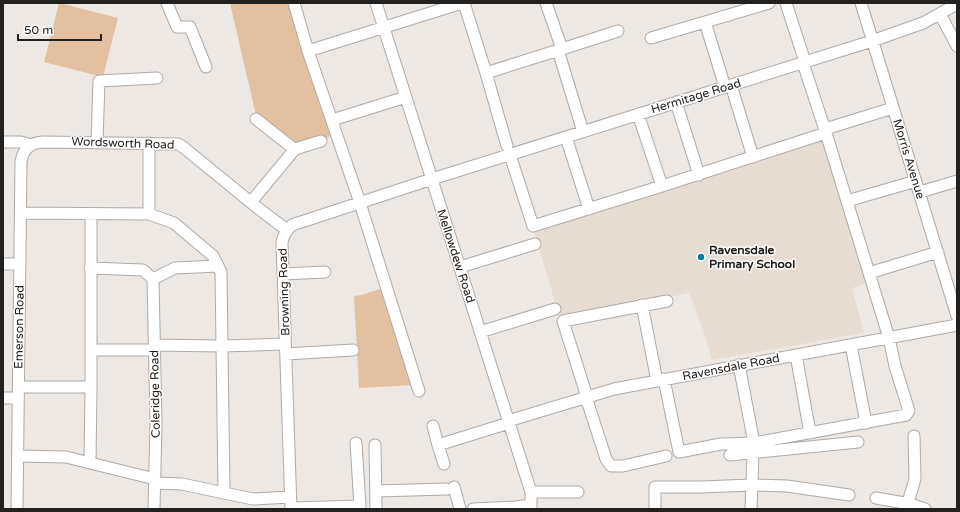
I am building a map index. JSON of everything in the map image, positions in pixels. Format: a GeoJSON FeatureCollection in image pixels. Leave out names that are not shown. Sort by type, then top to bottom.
{"type":"FeatureCollection","features":[{"type":"Feature","properties":{"kind":"street"},"geometry":{"type":"LineString","coordinates":[[167,3],[177,27],[190,27],[206,67]]}},
{"type":"Feature","properties":{"kind":"street"},"geometry":{"type":"LineString","coordinates":[[294,3],[308,51],[360,203],[419,391]]}},
{"type":"Feature","properties":{"kind":"street","name":"Mellowdew Road"},"geometry":{"type":"LineString","coordinates":[[376,3],[531,492],[531,507]]}},
{"type":"Feature","properties":{"kind":"street"},"geometry":{"type":"LineString","coordinates":[[308,51],[462,3],[486,73],[533,226],[699,175],[893,108]]}},
{"type":"Feature","properties":{"kind":"street"},"geometry":{"type":"LineString","coordinates":[[546,3],[583,132]]}},
{"type":"Feature","properties":{"kind":"street"},"geometry":{"type":"LineString","coordinates":[[651,38],[769,3]]}},
{"type":"Feature","properties":{"kind":"street"},"geometry":{"type":"LineString","coordinates":[[730,456],[810,433],[906,415],[909,410],[895,366],[889,338],[786,3]]}},
{"type":"Feature","properties":{"kind":"street","name":"Morris Avenue"},"geometry":{"type":"LineString","coordinates":[[861,3],[957,316]]}},
{"type":"Feature","properties":{"kind":"street","name":"Hermitage Road"},"geometry":{"type":"LineString","coordinates":[[432,179],[509,150],[583,132],[872,41],[923,23],[954,5]]}},
{"type":"Feature","properties":{"kind":"street"},"geometry":{"type":"LineString","coordinates":[[940,14],[957,46]]}},
{"type":"Feature","properties":{"kind":"street"},"geometry":{"type":"LineString","coordinates":[[705,22],[753,157]]}},
{"type":"Feature","properties":{"kind":"street"},"geometry":{"type":"LineString","coordinates":[[486,73],[618,31]]}},
{"type":"Feature","properties":{"kind":"street"},"geometry":{"type":"LineString","coordinates":[[97,142],[99,81],[157,78]]}},
{"type":"Feature","properties":{"kind":"street"},"geometry":{"type":"LineString","coordinates":[[332,120],[406,97]]}},
{"type":"Feature","properties":{"kind":"street"},"geometry":{"type":"LineString","coordinates":[[676,102],[699,175]]}},
{"type":"Feature","properties":{"kind":"street"},"geometry":{"type":"LineString","coordinates":[[638,114],[662,186]]}},
{"type":"Feature","properties":{"kind":"street"},"geometry":{"type":"LineString","coordinates":[[256,119],[294,149]]}},
{"type":"Feature","properties":{"kind":"street"},"geometry":{"type":"LineString","coordinates":[[566,137],[589,209]]}},
{"type":"Feature","properties":{"kind":"street","name":"Wordsworth Road"},"geometry":{"type":"LineString","coordinates":[[3,142],[21,142],[29,146],[37,142],[178,144],[183,146],[287,230]]}},
{"type":"Feature","properties":{"kind":"street"},"geometry":{"type":"LineString","coordinates":[[251,202],[294,149],[322,142]]}},
{"type":"Feature","properties":{"kind":"street"},"geometry":{"type":"LineString","coordinates":[[149,143],[149,214]]}},
{"type":"Feature","properties":{"kind":"street","name":"Emerson Road"},"geometry":{"type":"LineString","coordinates":[[17,509],[21,162],[22,156],[29,146]]}},
{"type":"Feature","properties":{"kind":"street"},"geometry":{"type":"LineString","coordinates":[[287,230],[292,225],[302,221],[432,179]]}},
{"type":"Feature","properties":{"kind":"street"},"geometry":{"type":"LineString","coordinates":[[847,201],[916,180]]}},
{"type":"Feature","properties":{"kind":"street"},"geometry":{"type":"LineString","coordinates":[[920,192],[957,181]]}},
{"type":"Feature","properties":{"kind":"street"},"geometry":{"type":"LineString","coordinates":[[21,213],[149,214],[174,223],[213,256],[221,272],[224,493]]}},
{"type":"Feature","properties":{"kind":"street"},"geometry":{"type":"LineString","coordinates":[[90,462],[91,214]]}},
{"type":"Feature","properties":{"kind":"street","name":"Browning Road"},"geometry":{"type":"LineString","coordinates":[[287,230],[283,237],[282,243],[291,505]]}},
{"type":"Feature","properties":{"kind":"street"},"geometry":{"type":"LineString","coordinates":[[460,267],[535,244]]}},
{"type":"Feature","properties":{"kind":"street"},"geometry":{"type":"LineString","coordinates":[[869,273],[938,252]]}},
{"type":"Feature","properties":{"kind":"street"},"geometry":{"type":"LineString","coordinates":[[3,264],[20,264]]}},
{"type":"Feature","properties":{"kind":"street"},"geometry":{"type":"LineString","coordinates":[[90,268],[143,270],[153,279],[175,268],[218,266]]}},
{"type":"Feature","properties":{"kind":"street"},"geometry":{"type":"LineString","coordinates":[[283,274],[326,272]]}},
{"type":"Feature","properties":{"kind":"street","name":"Coleridge Road"},"geometry":{"type":"LineString","coordinates":[[153,279],[156,423],[154,509]]}},
{"type":"Feature","properties":{"kind":"street"},"geometry":{"type":"LineString","coordinates":[[666,456],[623,466],[611,466],[606,459],[563,321],[667,300]]}},
{"type":"Feature","properties":{"kind":"street"},"geometry":{"type":"LineString","coordinates":[[642,305],[679,452],[721,444],[782,450],[858,442]]}},
{"type":"Feature","properties":{"kind":"street"},"geometry":{"type":"LineString","coordinates":[[480,332],[555,309]]}},
{"type":"Feature","properties":{"kind":"street","name":"Ravensdale Road"},"geometry":{"type":"LineString","coordinates":[[438,445],[614,389],[957,325]]}},
{"type":"Feature","properties":{"kind":"street"},"geometry":{"type":"LineString","coordinates":[[852,345],[866,423]]}},
{"type":"Feature","properties":{"kind":"street"},"geometry":{"type":"LineString","coordinates":[[90,350],[222,346],[353,350]]}},
{"type":"Feature","properties":{"kind":"street"},"geometry":{"type":"LineString","coordinates":[[796,355],[810,433]]}},
{"type":"Feature","properties":{"kind":"street"},"geometry":{"type":"LineString","coordinates":[[739,365],[754,448],[751,509]]}},
{"type":"Feature","properties":{"kind":"street"},"geometry":{"type":"LineString","coordinates":[[19,387],[91,388]]}},
{"type":"Feature","properties":{"kind":"street"},"geometry":{"type":"LineString","coordinates":[[3,398],[18,398]]}},
{"type":"Feature","properties":{"kind":"street"},"geometry":{"type":"LineString","coordinates":[[433,426],[444,464]]}},
{"type":"Feature","properties":{"kind":"street"},"geometry":{"type":"LineString","coordinates":[[910,504],[909,499],[915,479],[914,436]]}},
{"type":"Feature","properties":{"kind":"street"},"geometry":{"type":"LineString","coordinates":[[18,456],[66,457],[90,462],[155,481],[182,484],[253,499],[291,505],[360,506],[356,443]]}},
{"type":"Feature","properties":{"kind":"street"},"geometry":{"type":"LineString","coordinates":[[375,444],[376,509]]}},
{"type":"Feature","properties":{"kind":"street"},"geometry":{"type":"LineString","coordinates":[[655,509],[655,487],[752,485],[787,486],[849,495]]}},
{"type":"Feature","properties":{"kind":"street"},"geometry":{"type":"LineString","coordinates":[[376,491],[450,488],[460,509]]}},
{"type":"Feature","properties":{"kind":"street"},"geometry":{"type":"LineString","coordinates":[[531,492],[578,492]]}},
{"type":"Feature","properties":{"kind":"street"},"geometry":{"type":"LineString","coordinates":[[876,498],[910,504],[925,509]]}},
{"type":"Feature","properties":{"kind":"street"},"geometry":{"type":"LineString","coordinates":[[473,509],[531,507]]}},
{"type":"Feature","properties":{"kind":"shaded area"},"geometry":{"type":"Polygon","coordinates":[[[59,3],[118,18],[103,77],[44,62],[59,3]]]}},
{"type":"Feature","properties":{"kind":"shaded area"},"geometry":{"type":"Polygon","coordinates":[[[230,3],[292,3],[332,136],[287,146],[258,124],[230,3]]]}},
{"type":"Feature","properties":{"kind":"shaded area","name":"Ravensdale Primary School"},"geometry":{"type":"Polygon","coordinates":[[[827,138],[867,283],[852,288],[864,333],[712,360],[705,335],[689,293],[560,319],[534,231],[827,138]]]}},
{"type":"Feature","properties":{"kind":"shaded area"},"geometry":{"type":"Polygon","coordinates":[[[380,289],[414,385],[359,388],[354,296],[380,289]]]}},
{"type":"Feature","properties":{"kind":"place","name":"Ravensdale Primary School"},"geometry":{"type":"Point","coordinates":[701,257]}}]}
